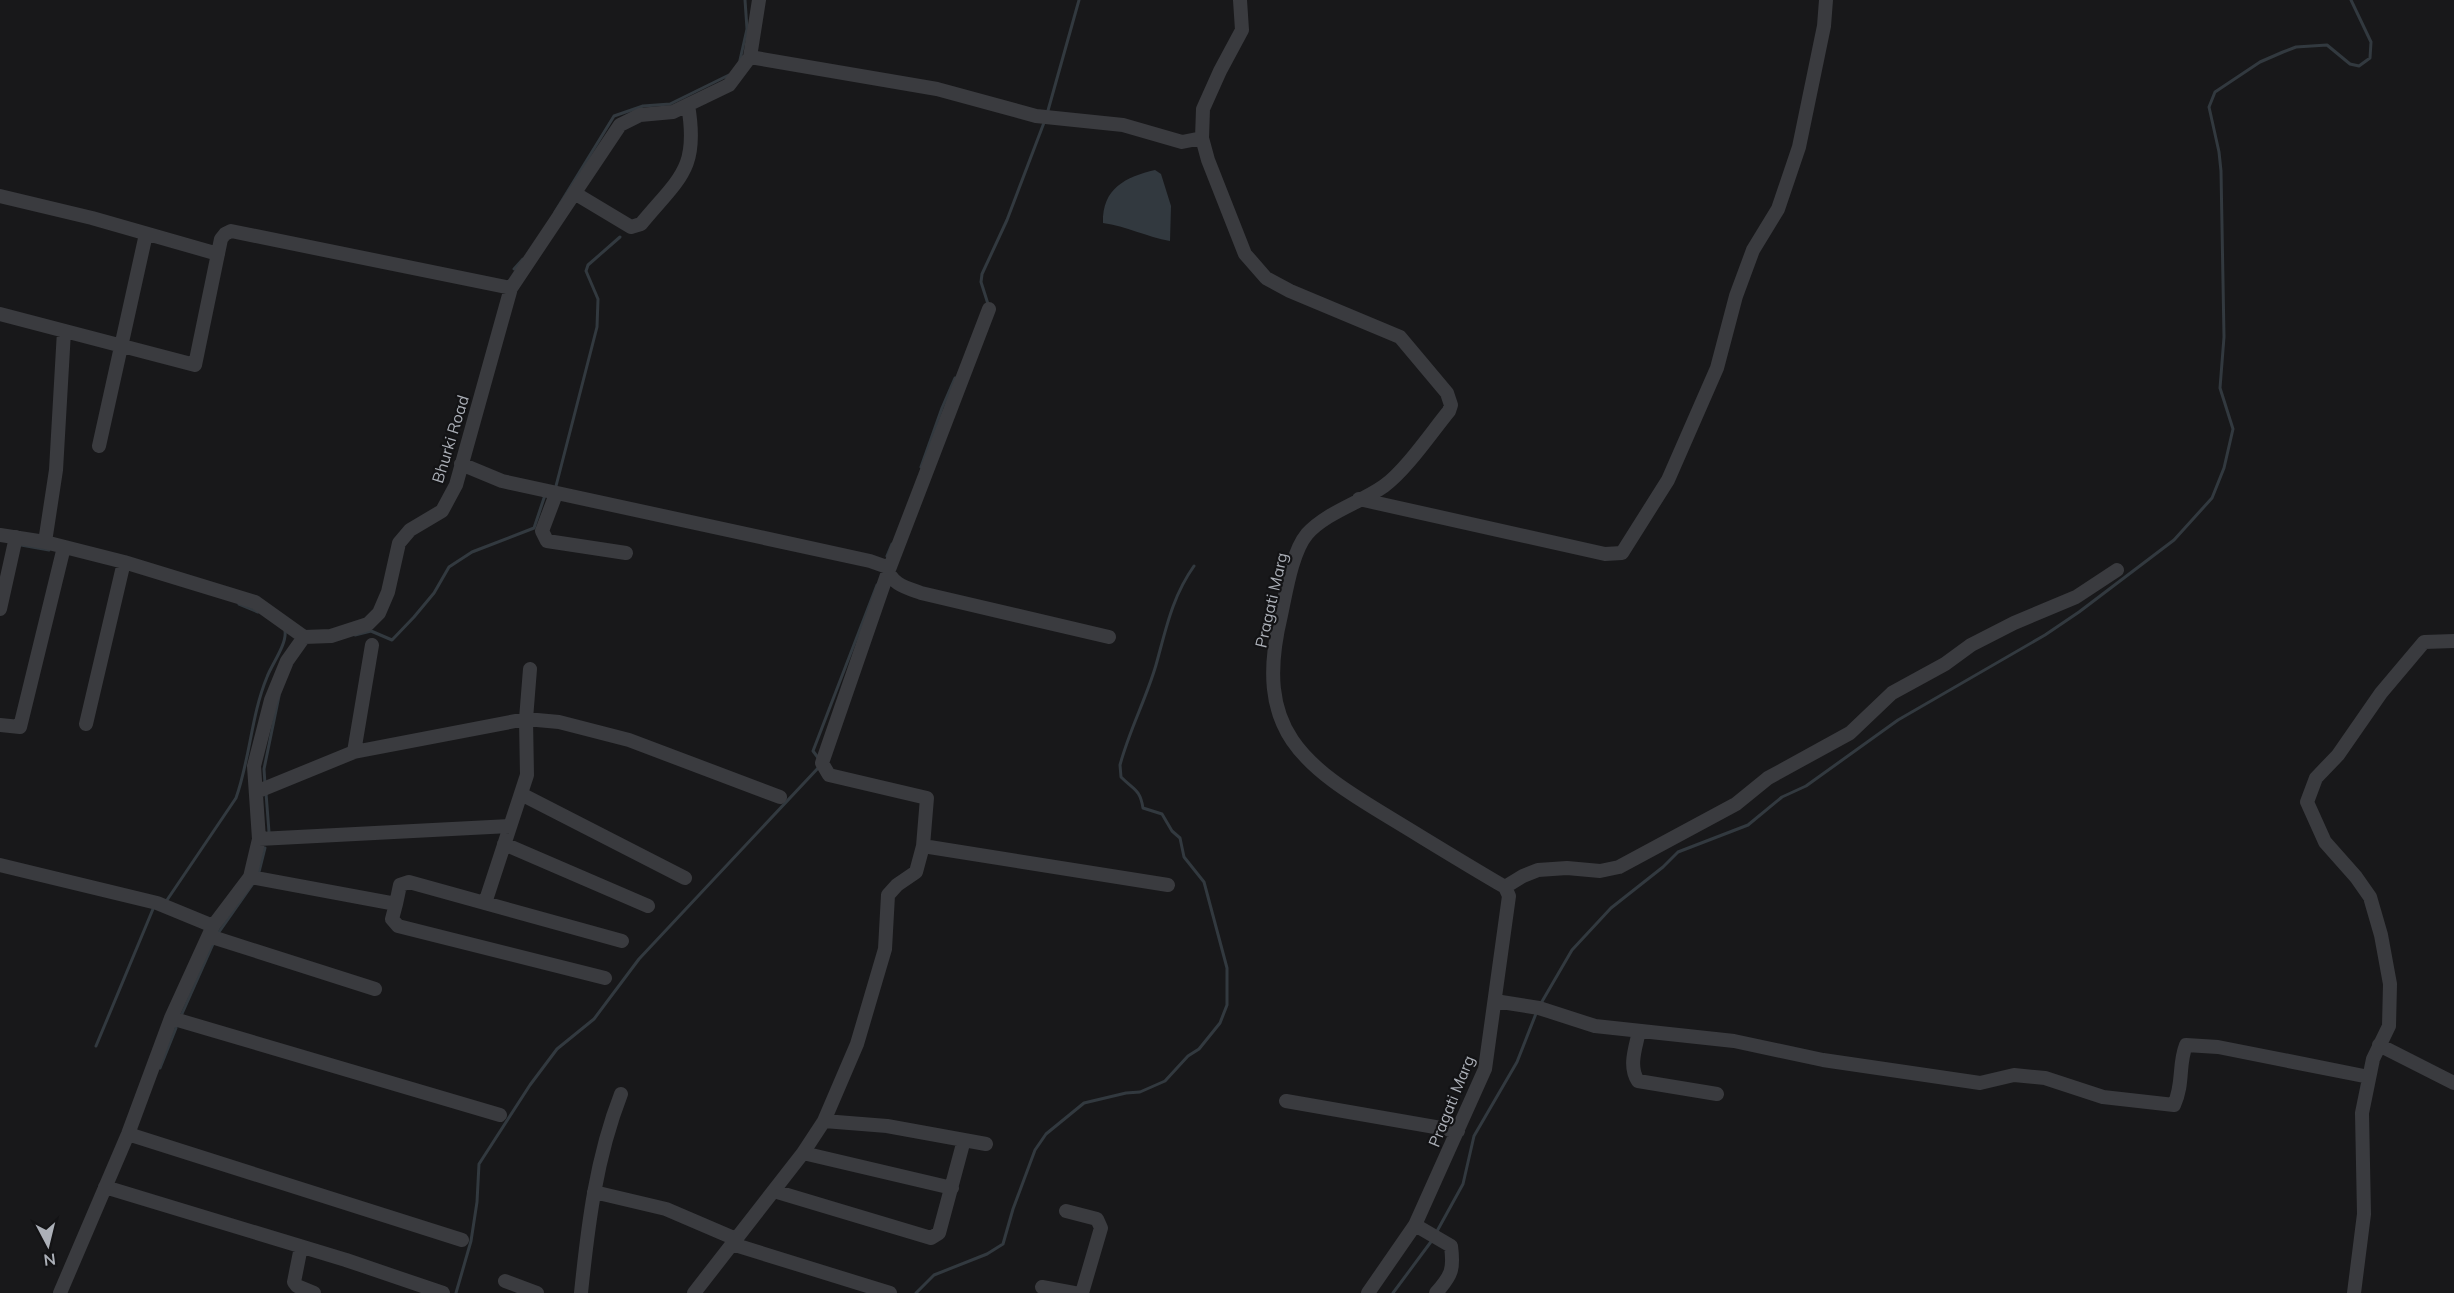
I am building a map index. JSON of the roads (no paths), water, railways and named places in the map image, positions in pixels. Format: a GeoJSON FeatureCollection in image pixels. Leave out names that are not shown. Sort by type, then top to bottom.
{"type":"FeatureCollection","features":[{"type":"Feature","properties":{"kind":"street","name":"Bhurki Road"},"geometry":{"type":"LineString","coordinates":[[304,638],[331,636],[356,629],[368,624],[379,613],[388,592],[399,543],[410,530],[442,511],[456,485],[511,288],[576,194],[620,124],[640,115],[667,114],[729,85],[750,57],[759,0]]}},
{"type":"Feature","properties":{"kind":"street","name":"Pragati Marg"},"geometry":{"type":"LineString","coordinates":[[1240,0],[1242,30],[1203,109],[1202,138],[1208,160],[1245,254],[1266,278],[1290,291],[1400,337],[1448,393],[1451,405],[1449,411],[1391,481],[1309,532],[1302,541],[1289,579],[1275,638],[1273,672],[1280,717],[1293,743],[1308,762],[1345,791],[1505,887],[1509,897],[1485,1069],[1415,1225],[1368,1293]]}},
{"type":"Feature","properties":{"kind":"street"},"geometry":{"type":"LineString","coordinates":[[1359,500],[1605,554],[1622,553],[1668,480],[1718,368],[1736,296],[1753,250],[1778,208],[1798,147],[1824,26],[1826,0]]}},
{"type":"Feature","properties":{"kind":"street"},"geometry":{"type":"LineString","coordinates":[[750,57],[937,89],[1036,116],[1123,125],[1182,142],[1202,138]]}},
{"type":"Feature","properties":{"kind":"street"},"geometry":{"type":"LineString","coordinates":[[576,194],[632,227],[641,224],[685,171],[692,146],[693,132],[688,105]]}},
{"type":"Feature","properties":{"kind":"street"},"geometry":{"type":"LineString","coordinates":[[0,196],[218,254]]}},
{"type":"Feature","properties":{"kind":"street"},"geometry":{"type":"LineString","coordinates":[[0,314],[190,365],[197,363],[222,237],[231,231],[511,288]]}},
{"type":"Feature","properties":{"kind":"street"},"geometry":{"type":"LineString","coordinates":[[99,446],[146,234]]}},
{"type":"Feature","properties":{"kind":"street"},"geometry":{"type":"LineString","coordinates":[[694,1293],[803,1154],[824,1121],[857,1044],[885,949],[888,895],[897,885],[916,873],[923,846],[927,798],[828,775],[822,763],[888,572],[989,309]]}},
{"type":"Feature","properties":{"kind":"street"},"geometry":{"type":"LineString","coordinates":[[45,542],[56,470],[64,331]]}},
{"type":"Feature","properties":{"kind":"street"},"geometry":{"type":"LineString","coordinates":[[461,464],[502,481],[556,494],[870,561],[887,567],[888,572],[900,586],[921,593],[1109,636]]}},
{"type":"Feature","properties":{"kind":"street"},"geometry":{"type":"LineString","coordinates":[[556,494],[542,531],[546,541],[626,553]]}},
{"type":"Feature","properties":{"kind":"street"},"geometry":{"type":"LineString","coordinates":[[0,536],[45,542],[124,562],[255,602],[304,638],[287,661],[271,700],[254,766],[259,839],[250,877],[211,931],[171,1018],[128,1134],[60,1293]]}},
{"type":"Feature","properties":{"kind":"street"},"geometry":{"type":"LineString","coordinates":[[0,609],[16,537]]}},
{"type":"Feature","properties":{"kind":"street"},"geometry":{"type":"LineString","coordinates":[[0,725],[20,727],[64,547]]}},
{"type":"Feature","properties":{"kind":"street"},"geometry":{"type":"LineString","coordinates":[[86,724],[124,562]]}},
{"type":"Feature","properties":{"kind":"street"},"geometry":{"type":"LineString","coordinates":[[1505,887],[1522,876],[1538,870],[1567,868],[1600,871],[1619,867],[1736,804],[1768,778],[1850,733],[1892,693],[1946,664],[1971,645],[2014,623],[2076,597],[2116,570]]}},
{"type":"Feature","properties":{"kind":"street"},"geometry":{"type":"LineString","coordinates":[[2354,1293],[2364,1214],[2362,1113],[2373,1059],[2389,1026],[2390,984],[2375,916],[2365,890],[2325,842],[2307,802],[2316,778],[2338,755],[2380,693],[2424,642],[2454,641]]}},
{"type":"Feature","properties":{"kind":"street"},"geometry":{"type":"LineString","coordinates":[[354,752],[372,645]]}},
{"type":"Feature","properties":{"kind":"street"},"geometry":{"type":"LineString","coordinates":[[484,903],[527,776],[526,719],[530,669]]}},
{"type":"Feature","properties":{"kind":"street"},"geometry":{"type":"LineString","coordinates":[[256,792],[354,752],[526,719],[559,722],[629,740],[780,797]]}},
{"type":"Feature","properties":{"kind":"street"},"geometry":{"type":"LineString","coordinates":[[521,794],[685,878]]}},
{"type":"Feature","properties":{"kind":"street"},"geometry":{"type":"LineString","coordinates":[[259,839],[510,826]]}},
{"type":"Feature","properties":{"kind":"street"},"geometry":{"type":"LineString","coordinates":[[504,844],[648,906]]}},
{"type":"Feature","properties":{"kind":"street"},"geometry":{"type":"LineString","coordinates":[[923,846],[1168,885]]}},
{"type":"Feature","properties":{"kind":"street"},"geometry":{"type":"LineString","coordinates":[[0,865],[157,903],[211,931],[375,989]]}},
{"type":"Feature","properties":{"kind":"street"},"geometry":{"type":"LineString","coordinates":[[250,877],[396,904]]}},
{"type":"Feature","properties":{"kind":"street"},"geometry":{"type":"LineString","coordinates":[[605,978],[398,926],[392,919],[400,885],[405,882],[622,941]]}},
{"type":"Feature","properties":{"kind":"street"},"geometry":{"type":"LineString","coordinates":[[1495,1001],[1539,1008],[1595,1026],[1734,1041],[1823,1060],[1980,1083],[2014,1075],[2045,1078],[2103,1097],[2174,1105],[2180,1091],[2182,1054],[2186,1045],[2218,1047],[2369,1077]]}},
{"type":"Feature","properties":{"kind":"street"},"geometry":{"type":"LineString","coordinates":[[171,1018],[500,1115]]}},
{"type":"Feature","properties":{"kind":"street"},"geometry":{"type":"LineString","coordinates":[[1639,1031],[1632,1063],[1633,1073],[1638,1081],[1717,1094]]}},
{"type":"Feature","properties":{"kind":"street"},"geometry":{"type":"LineString","coordinates":[[2379,1045],[2454,1083]]}},
{"type":"Feature","properties":{"kind":"street"},"geometry":{"type":"LineString","coordinates":[[582,1293],[588,1221],[603,1148],[621,1094]]}},
{"type":"Feature","properties":{"kind":"street"},"geometry":{"type":"LineString","coordinates":[[1286,1101],[1458,1131]]}},
{"type":"Feature","properties":{"kind":"street"},"geometry":{"type":"LineString","coordinates":[[824,1121],[887,1126],[986,1144]]}},
{"type":"Feature","properties":{"kind":"street"},"geometry":{"type":"LineString","coordinates":[[128,1134],[462,1240]]}},
{"type":"Feature","properties":{"kind":"street"},"geometry":{"type":"LineString","coordinates":[[774,1191],[931,1238],[939,1233],[964,1140]]}},
{"type":"Feature","properties":{"kind":"street"},"geometry":{"type":"LineString","coordinates":[[803,1154],[952,1188]]}},
{"type":"Feature","properties":{"kind":"street"},"geometry":{"type":"LineString","coordinates":[[105,1187],[443,1293]]}},
{"type":"Feature","properties":{"kind":"street"},"geometry":{"type":"LineString","coordinates":[[594,1192],[666,1209],[734,1242],[890,1293]]}},
{"type":"Feature","properties":{"kind":"street"},"geometry":{"type":"LineString","coordinates":[[1066,1211],[1096,1220],[1101,1228],[1082,1293]]}},
{"type":"Feature","properties":{"kind":"street"},"geometry":{"type":"LineString","coordinates":[[1415,1225],[1451,1246],[1453,1259],[1451,1276],[1436,1293]]}},
{"type":"Feature","properties":{"kind":"street"},"geometry":{"type":"LineString","coordinates":[[301,1247],[294,1282],[297,1286],[314,1293]]}},
{"type":"Feature","properties":{"kind":"street"},"geometry":{"type":"LineString","coordinates":[[505,1281],[537,1293]]}},
{"type":"Feature","properties":{"kind":"street"},"geometry":{"type":"LineString","coordinates":[[1042,1287],[1074,1293]]}},
{"type":"Feature","properties":{"kind":"waterway"},"geometry":{"type":"LineString","coordinates":[[740,60],[747,29],[745,0]]}},
{"type":"Feature","properties":{"kind":"waterway"},"geometry":{"type":"LineString","coordinates":[[1047,114],[1079,0]]}},
{"type":"Feature","properties":{"kind":"waterway"},"geometry":{"type":"LineString","coordinates":[[1540,1005],[1572,950],[1611,908],[1663,867],[1678,852],[1748,825],[1782,797],[1806,786],[1898,720],[2045,635],[2174,540],[2212,498],[2224,468],[2233,429],[2220,388],[2224,337],[2221,171],[2209,107],[2215,92],[2260,62],[2296,47],[2327,45],[2350,64],[2359,66],[2370,58],[2371,42],[2351,0]]}},
{"type":"Feature","properties":{"kind":"waterway"},"geometry":{"type":"LineString","coordinates":[[555,212],[614,116],[643,106],[670,104],[729,75]]}},
{"type":"Feature","properties":{"kind":"waterway"},"geometry":{"type":"LineString","coordinates":[[988,304],[981,282],[982,274],[1007,220],[1045,120]]}},
{"type":"Feature","properties":{"kind":"waterway"},"geometry":{"type":"LineString","coordinates":[[556,486],[597,327],[598,299],[586,271],[588,265],[620,237]]}},
{"type":"Feature","properties":{"kind":"waterway"},"geometry":{"type":"LineString","coordinates":[[514,269],[523,259]]}},
{"type":"Feature","properties":{"kind":"waterway"},"geometry":{"type":"LineString","coordinates":[[921,467],[955,378]]}},
{"type":"Feature","properties":{"kind":"waterway"},"geometry":{"type":"LineString","coordinates":[[355,635],[371,631],[392,640],[434,593],[449,567],[472,552],[534,528],[545,495]]}},
{"type":"Feature","properties":{"kind":"waterway"},"geometry":{"type":"LineString","coordinates":[[887,556],[892,544]]}},
{"type":"Feature","properties":{"kind":"waterway"},"geometry":{"type":"LineString","coordinates":[[21,545],[49,550]]}},
{"type":"Feature","properties":{"kind":"waterway"},"geometry":{"type":"LineString","coordinates":[[916,1293],[934,1275],[987,1254],[1003,1244],[1013,1209],[1035,1150],[1046,1134],[1084,1103],[1140,1092],[1165,1081],[1188,1056],[1199,1049],[1220,1023],[1227,1005],[1227,968],[1204,882],[1184,857],[1180,838],[1172,831],[1162,814],[1143,808],[1138,793],[1121,777],[1120,765],[1152,678],[1175,601],[1194,566]]}},
{"type":"Feature","properties":{"kind":"waterway"},"geometry":{"type":"LineString","coordinates":[[819,759],[813,751],[877,585]]}},
{"type":"Feature","properties":{"kind":"waterway"},"geometry":{"type":"LineString","coordinates":[[239,604],[258,612]]}},
{"type":"Feature","properties":{"kind":"waterway"},"geometry":{"type":"LineString","coordinates":[[165,903],[236,798],[262,692],[269,672],[282,648],[285,631]]}},
{"type":"Feature","properties":{"kind":"waterway"},"geometry":{"type":"LineString","coordinates":[[265,784],[264,769],[279,696]]}},
{"type":"Feature","properties":{"kind":"waterway"},"geometry":{"type":"LineString","coordinates":[[456,1293],[471,1241],[477,1202],[479,1164],[530,1085],[557,1049],[594,1019],[639,959],[819,767]]}},
{"type":"Feature","properties":{"kind":"waterway"},"geometry":{"type":"LineString","coordinates":[[266,793],[269,832]]}},
{"type":"Feature","properties":{"kind":"waterway"},"geometry":{"type":"LineString","coordinates":[[259,872],[265,848]]}},
{"type":"Feature","properties":{"kind":"waterway"},"geometry":{"type":"LineString","coordinates":[[219,932],[252,885]]}},
{"type":"Feature","properties":{"kind":"waterway"},"geometry":{"type":"LineString","coordinates":[[96,1046],[153,909]]}},
{"type":"Feature","properties":{"kind":"waterway"},"geometry":{"type":"LineString","coordinates":[[181,1016],[213,944]]}},
{"type":"Feature","properties":{"kind":"waterway"},"geometry":{"type":"LineString","coordinates":[[1436,1233],[1463,1184],[1474,1136],[1517,1062],[1537,1011]]}},
{"type":"Feature","properties":{"kind":"waterway"},"geometry":{"type":"LineString","coordinates":[[160,1068],[176,1028]]}},
{"type":"Feature","properties":{"kind":"waterway"},"geometry":{"type":"LineString","coordinates":[[1393,1293],[1433,1239]]}}]}
